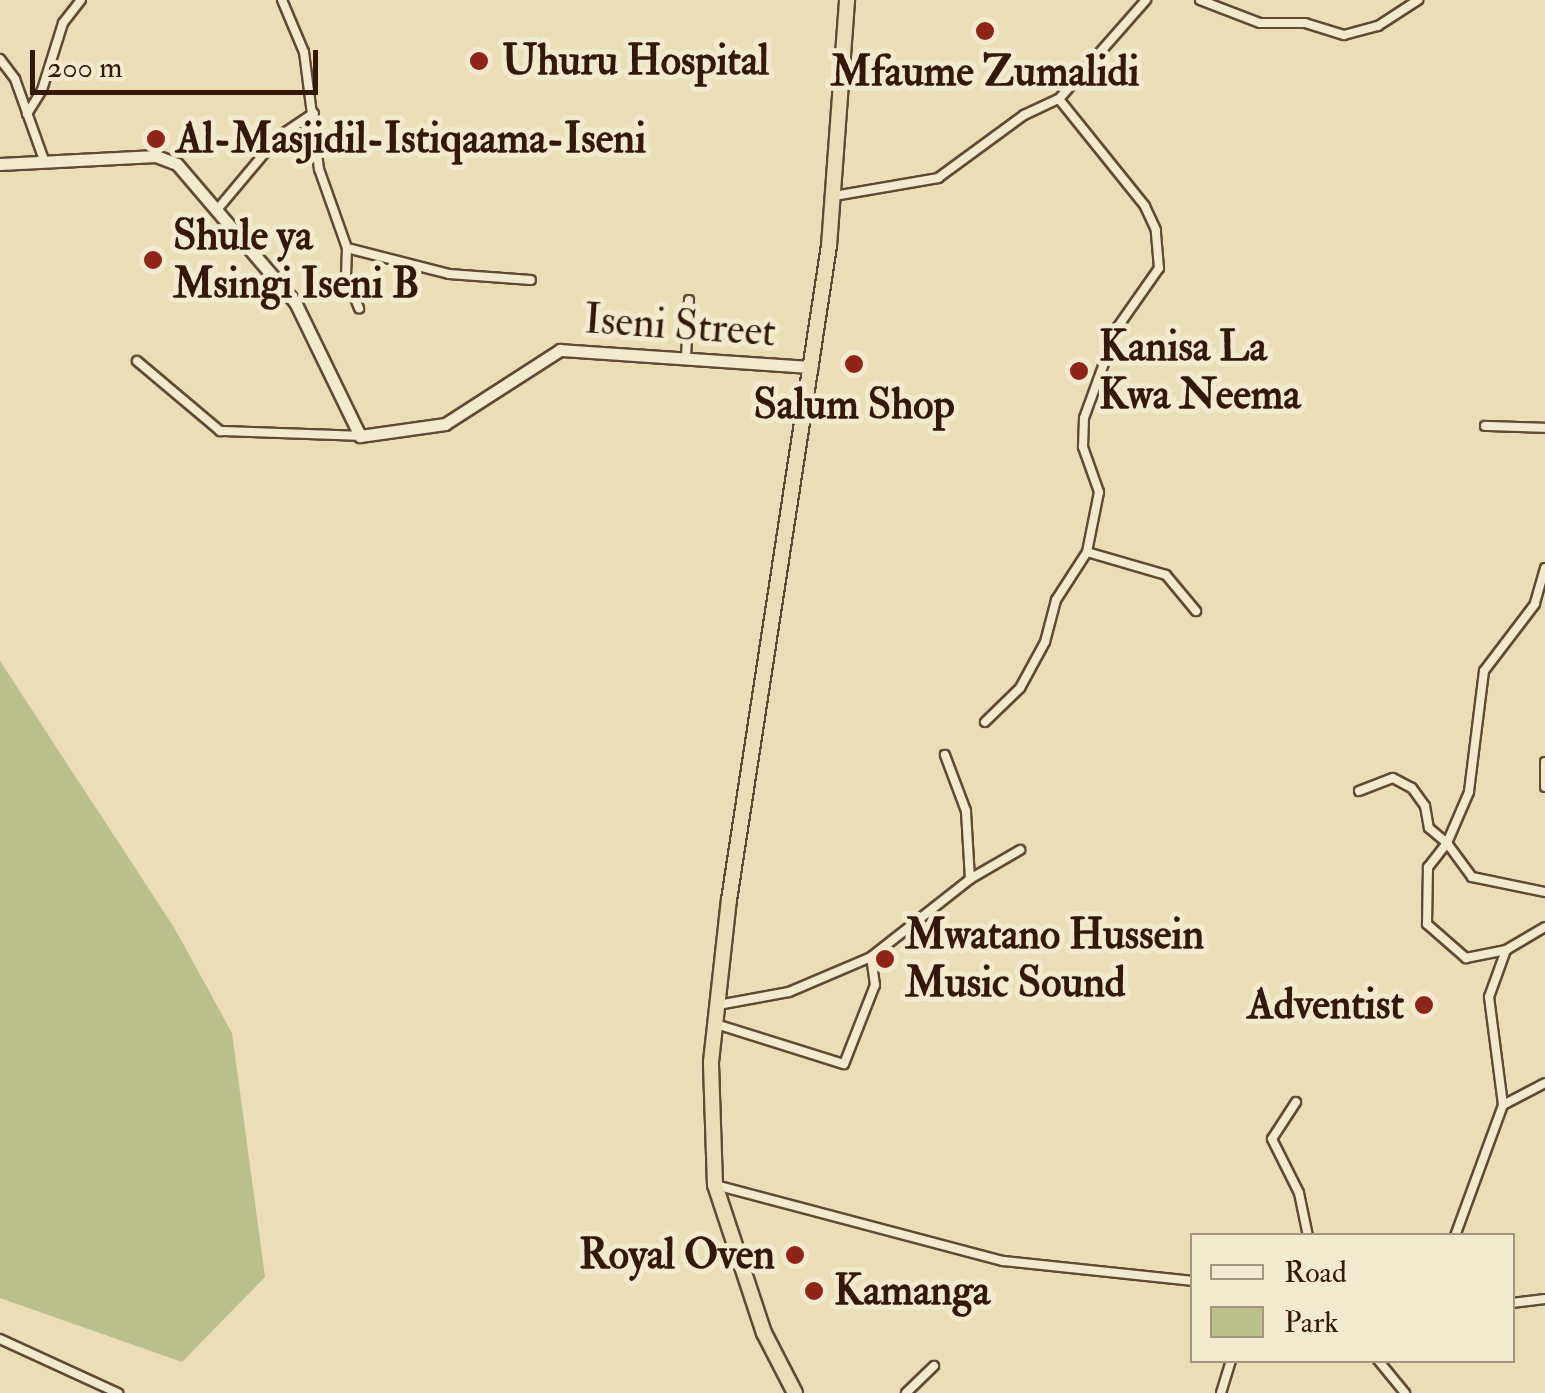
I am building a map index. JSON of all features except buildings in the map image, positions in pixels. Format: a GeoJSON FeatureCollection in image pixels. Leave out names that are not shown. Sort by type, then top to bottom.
{"type":"FeatureCollection","features":[{"type":"Feature","properties":{"kind":"highway"},"geometry":{"type":"LineString","coordinates":[[796,1393],[764,1332],[715,1185],[716,1024],[834,196],[847,0]]}},
{"type":"Feature","properties":{"kind":"street"},"geometry":{"type":"LineString","coordinates":[[27,114],[42,90],[63,22],[81,0]]}},
{"type":"Feature","properties":{"kind":"street"},"geometry":{"type":"LineString","coordinates":[[282,0],[304,52],[320,168],[347,248],[346,276],[358,308]]}},
{"type":"Feature","properties":{"kind":"street"},"geometry":{"type":"LineString","coordinates":[[834,196],[928,183],[1041,104],[1059,99],[1146,0]]}},
{"type":"Feature","properties":{"kind":"street"},"geometry":{"type":"LineString","coordinates":[[1200,0],[1260,23],[1304,23],[1344,35],[1378,26],[1418,0]]}},
{"type":"Feature","properties":{"kind":"street"},"geometry":{"type":"LineString","coordinates":[[0,59],[45,162]]}},
{"type":"Feature","properties":{"kind":"street"},"geometry":{"type":"LineString","coordinates":[[986,722],[1020,688],[1045,642],[1056,600],[1087,552],[1099,492],[1083,447],[1084,418],[1106,350],[1155,280],[1160,256],[1145,206],[1059,99]]}},
{"type":"Feature","properties":{"kind":"street"},"geometry":{"type":"LineString","coordinates":[[216,211],[278,136],[314,113]]}},
{"type":"Feature","properties":{"kind":"street"},"geometry":{"type":"LineString","coordinates":[[0,164],[167,158],[295,302],[360,436],[220,431],[137,361]]}},
{"type":"Feature","properties":{"kind":"street"},"geometry":{"type":"LineString","coordinates":[[347,248],[449,274],[531,280]]}},
{"type":"Feature","properties":{"kind":"street"},"geometry":{"type":"LineString","coordinates":[[686,356],[689,300]]}},
{"type":"Feature","properties":{"kind":"street","name":"Iseni Street"},"geometry":{"type":"LineString","coordinates":[[360,436],[445,424],[560,350],[686,356],[811,368]]}},
{"type":"Feature","properties":{"kind":"street"},"geometry":{"type":"LineString","coordinates":[[1485,426],[1545,428]]}},
{"type":"Feature","properties":{"kind":"street"},"geometry":{"type":"LineString","coordinates":[[1087,552],[1166,575],[1196,612]]}},
{"type":"Feature","properties":{"kind":"street"},"geometry":{"type":"LineString","coordinates":[[1544,573],[1536,604],[1484,671],[1469,792],[1447,843],[1428,867],[1427,924],[1466,958],[1506,950],[1545,927]]}},
{"type":"Feature","properties":{"kind":"street"},"geometry":{"type":"LineString","coordinates":[[945,755],[966,811],[970,879]]}},
{"type":"Feature","properties":{"kind":"street"},"geometry":{"type":"LineString","coordinates":[[1545,762],[1545,787]]}},
{"type":"Feature","properties":{"kind":"street"},"geometry":{"type":"LineString","coordinates":[[1358,791],[1399,778],[1425,806],[1428,828],[1447,843],[1472,877],[1545,892]]}},
{"type":"Feature","properties":{"kind":"street"},"geometry":{"type":"LineString","coordinates":[[718,1005],[790,992],[871,956],[970,879],[1020,850]]}},
{"type":"Feature","properties":{"kind":"street"},"geometry":{"type":"LineString","coordinates":[[1457,1233],[1503,1105],[1489,997],[1506,950]]}},
{"type":"Feature","properties":{"kind":"street"},"geometry":{"type":"LineString","coordinates":[[716,1024],[844,1064],[875,986],[871,956]]}},
{"type":"Feature","properties":{"kind":"street"},"geometry":{"type":"LineString","coordinates":[[1503,1105],[1545,1083]]}},
{"type":"Feature","properties":{"kind":"street"},"geometry":{"type":"LineString","coordinates":[[1296,1102],[1272,1139],[1299,1193],[1307,1233]]}},
{"type":"Feature","properties":{"kind":"street"},"geometry":{"type":"LineString","coordinates":[[715,1185],[1003,1260],[1190,1281]]}},
{"type":"Feature","properties":{"kind":"street"},"geometry":{"type":"LineString","coordinates":[[1515,1302],[1545,1299]]}},
{"type":"Feature","properties":{"kind":"street"},"geometry":{"type":"LineString","coordinates":[[0,1339],[118,1393]]}},
{"type":"Feature","properties":{"kind":"street"},"geometry":{"type":"LineString","coordinates":[[1221,1393],[1230,1363]]}},
{"type":"Feature","properties":{"kind":"street"},"geometry":{"type":"LineString","coordinates":[[1380,1363],[1405,1393]]}},
{"type":"Feature","properties":{"kind":"street"},"geometry":{"type":"LineString","coordinates":[[906,1393],[934,1366]]}},
{"type":"Feature","properties":{"kind":"green space"},"geometry":{"type":"Polygon","coordinates":[[[0,661],[175,929],[232,1033],[265,1277],[182,1362],[0,1298],[0,661]]]}},
{"type":"Feature","properties":{"kind":"place","name":"Mfaume Zumalidi"},"geometry":{"type":"Point","coordinates":[985,31]}},
{"type":"Feature","properties":{"kind":"place","name":"Uhuru Hospital"},"geometry":{"type":"Point","coordinates":[479,61]}},
{"type":"Feature","properties":{"kind":"place","name":"Al-Masjidil-Istiqaama-Iseni"},"geometry":{"type":"Point","coordinates":[156,139]}},
{"type":"Feature","properties":{"kind":"place","name":"Shule ya Msingi Iseni B"},"geometry":{"type":"Point","coordinates":[153,260]}},
{"type":"Feature","properties":{"kind":"place","name":"Salum Shop"},"geometry":{"type":"Point","coordinates":[854,364]}},
{"type":"Feature","properties":{"kind":"place","name":"Kanisa La Kwa Neema"},"geometry":{"type":"Point","coordinates":[1079,371]}},
{"type":"Feature","properties":{"kind":"place","name":"Mwatano Hussein Music Sound"},"geometry":{"type":"Point","coordinates":[885,959]}},
{"type":"Feature","properties":{"kind":"place","name":"Adventist"},"geometry":{"type":"Point","coordinates":[1424,1005]}},
{"type":"Feature","properties":{"kind":"place","name":"Royal Oven"},"geometry":{"type":"Point","coordinates":[795,1255]}},
{"type":"Feature","properties":{"kind":"place","name":"Kamanga"},"geometry":{"type":"Point","coordinates":[814,1291]}}]}
